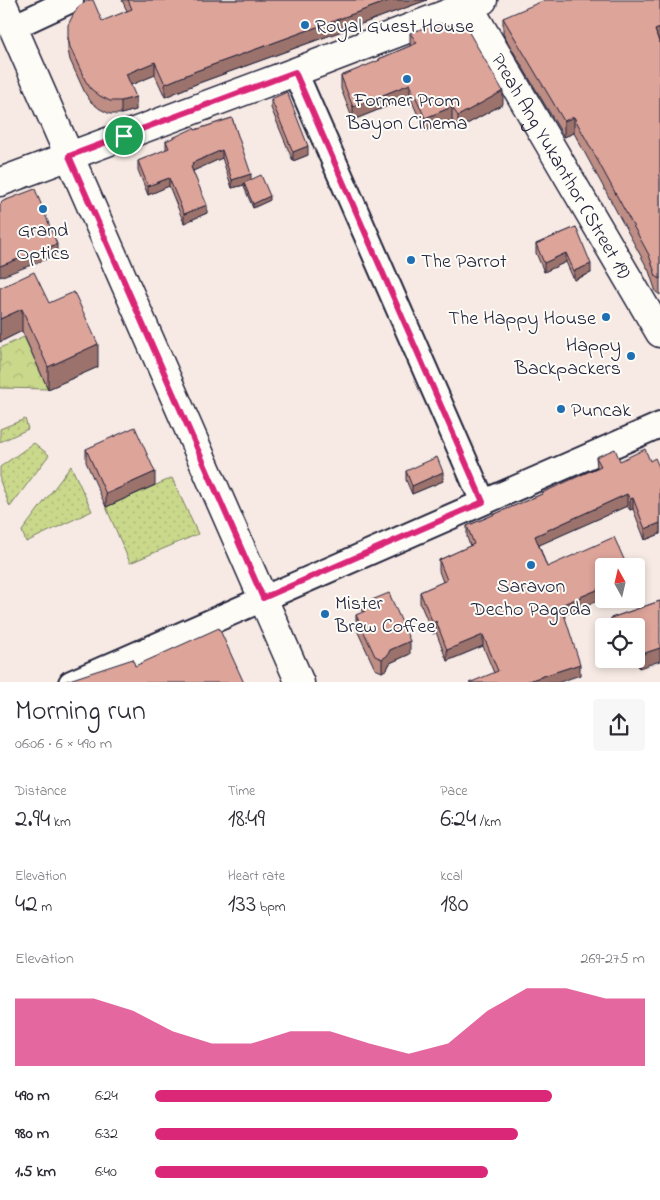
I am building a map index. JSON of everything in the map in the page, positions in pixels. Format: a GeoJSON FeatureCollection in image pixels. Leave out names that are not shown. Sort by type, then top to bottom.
{"type":"FeatureCollection","features":[{"type":"Feature","properties":{"kind":"street"},"geometry":{"type":"LineString","coordinates":[[0,0],[300,682]]}},
{"type":"Feature","properties":{"kind":"street"},"geometry":{"type":"LineString","coordinates":[[13,27],[71,0]]}},
{"type":"Feature","properties":{"kind":"street"},"geometry":{"type":"LineString","coordinates":[[0,182],[295,72],[472,2]]}},
{"type":"Feature","properties":{"kind":"street","name":"Preah Ang Yukanthor (Street 19)"},"geometry":{"type":"LineString","coordinates":[[472,2],[660,333]]}},
{"type":"Feature","properties":{"kind":"street"},"geometry":{"type":"LineString","coordinates":[[295,72],[483,502]]}},
{"type":"Feature","properties":{"kind":"street"},"geometry":{"type":"LineString","coordinates":[[71,682],[660,425]]}},
{"type":"Feature","properties":{"kind":"green space"},"geometry":{"type":"Polygon","coordinates":[[[24,337],[48,389],[0,388],[0,348],[24,337]]]}},
{"type":"Feature","properties":{"kind":"green space"},"geometry":{"type":"Polygon","coordinates":[[[25,419],[28,429],[0,442],[0,429],[25,419]]]}},
{"type":"Feature","properties":{"kind":"green space"},"geometry":{"type":"Polygon","coordinates":[[[34,443],[49,455],[10,507],[0,481],[0,467],[34,443]]]}},
{"type":"Feature","properties":{"kind":"green space"},"geometry":{"type":"Polygon","coordinates":[[[71,466],[92,511],[26,542],[22,531],[71,466]]]}},
{"type":"Feature","properties":{"kind":"green space"},"geometry":{"type":"Polygon","coordinates":[[[172,478],[198,534],[130,563],[106,507],[172,478]]]}},
{"type":"Feature","properties":{"kind":"building"},"geometry":{"type":"Polygon","coordinates":[[[89,0],[93,0],[102,21],[132,9],[128,0],[391,0],[165,84],[155,62],[126,74],[136,97],[121,101],[110,101],[91,89],[70,47],[68,25],[79,6],[89,0]]]}},
{"type":"Feature","properties":{"kind":"building"},"geometry":{"type":"Polygon","coordinates":[[[545,0],[660,0],[660,28],[655,30],[660,42],[660,279],[656,276],[649,255],[574,117],[564,121],[503,18],[545,0]]]}},
{"type":"Feature","properties":{"kind":"building"},"geometry":{"type":"Polygon","coordinates":[[[438,23],[467,29],[503,91],[458,116],[452,107],[425,118],[410,84],[353,107],[341,76],[417,43],[410,33],[438,23]]]}},
{"type":"Feature","properties":{"kind":"building"},"geometry":{"type":"Polygon","coordinates":[[[287,92],[308,146],[293,152],[271,99],[287,92]]]}},
{"type":"Feature","properties":{"kind":"building"},"geometry":{"type":"Polygon","coordinates":[[[232,118],[251,174],[232,180],[222,150],[192,163],[191,167],[207,205],[184,214],[169,178],[148,186],[138,161],[169,148],[166,141],[194,128],[195,130],[232,118]]]}},
{"type":"Feature","properties":{"kind":"building"},"geometry":{"type":"Polygon","coordinates":[[[261,175],[270,196],[253,204],[244,183],[261,175]]]}},
{"type":"Feature","properties":{"kind":"building"},"geometry":{"type":"Polygon","coordinates":[[[35,189],[57,244],[0,266],[0,204],[35,189]]]}},
{"type":"Feature","properties":{"kind":"building"},"geometry":{"type":"Polygon","coordinates":[[[576,227],[591,264],[574,271],[566,253],[544,263],[536,244],[576,227]]]}},
{"type":"Feature","properties":{"kind":"building"},"geometry":{"type":"Polygon","coordinates":[[[34,272],[49,303],[74,292],[98,344],[48,367],[22,309],[0,319],[0,288],[34,272]]]}},
{"type":"Feature","properties":{"kind":"building"},"geometry":{"type":"Polygon","coordinates":[[[135,427],[155,472],[106,494],[86,449],[135,427]]]}},
{"type":"Feature","properties":{"kind":"building"},"geometry":{"type":"Polygon","coordinates":[[[615,449],[620,461],[645,449],[650,461],[655,458],[660,469],[660,523],[645,529],[633,498],[630,499],[627,494],[535,536],[547,567],[614,537],[623,558],[595,558],[595,591],[561,605],[580,664],[525,682],[471,682],[498,671],[483,635],[447,650],[436,621],[433,623],[420,592],[447,580],[439,560],[474,544],[467,526],[601,466],[596,457],[615,449]]]}},
{"type":"Feature","properties":{"kind":"building"},"geometry":{"type":"Polygon","coordinates":[[[437,457],[443,472],[412,486],[406,471],[437,457]]]}},
{"type":"Feature","properties":{"kind":"building"},"geometry":{"type":"Polygon","coordinates":[[[389,593],[410,641],[390,650],[387,656],[382,659],[375,656],[356,615],[365,611],[362,604],[389,593]]]}},
{"type":"Feature","properties":{"kind":"building"},"geometry":{"type":"Polygon","coordinates":[[[660,601],[660,648],[645,653],[645,618],[611,618],[645,608],[645,606],[660,601]]]}},
{"type":"Feature","properties":{"kind":"building"},"geometry":{"type":"Polygon","coordinates":[[[219,628],[244,682],[63,682],[133,659],[135,666],[219,628]]]}},
{"type":"Feature","properties":{"kind":"place","name":"Royal Guest House"},"geometry":{"type":"Point","coordinates":[305,25]}},
{"type":"Feature","properties":{"kind":"place","name":"Former Prom Bayon Cinema"},"geometry":{"type":"Point","coordinates":[407,79]}},
{"type":"Feature","properties":{"kind":"place","name":"Grand Optics"},"geometry":{"type":"Point","coordinates":[43,209]}},
{"type":"Feature","properties":{"kind":"place","name":"The Parrot"},"geometry":{"type":"Point","coordinates":[411,260]}},
{"type":"Feature","properties":{"kind":"place","name":"The Happy House"},"geometry":{"type":"Point","coordinates":[606,317]}},
{"type":"Feature","properties":{"kind":"place","name":"Happy Backpackers"},"geometry":{"type":"Point","coordinates":[631,356]}},
{"type":"Feature","properties":{"kind":"place","name":"Puncak"},"geometry":{"type":"Point","coordinates":[561,409]}},
{"type":"Feature","properties":{"kind":"place","name":"Saravon Decho Pagoda"},"geometry":{"type":"Point","coordinates":[531,565]}},
{"type":"Feature","properties":{"kind":"place","name":"Mister Brew Coffee"},"geometry":{"type":"Point","coordinates":[325,614]}},
{"type":"Feature","properties":{"kind":"route"},"geometry":{"type":"LineString","coordinates":[[295,72],[483,502],[263,598],[69,156],[124,136],[295,72]]}}]}
